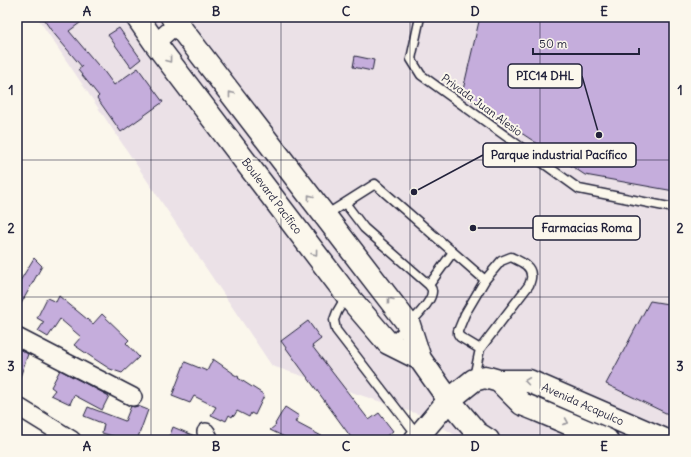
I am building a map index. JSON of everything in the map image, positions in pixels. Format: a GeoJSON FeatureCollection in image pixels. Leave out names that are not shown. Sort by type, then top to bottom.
{"type":"FeatureCollection","features":[{"type":"Feature","properties":{"kind":"main road","name":"Boulevard Pacífico"},"geometry":{"type":"LineString","coordinates":[[137,17],[347,295],[388,343],[420,359]]}},
{"type":"Feature","properties":{"kind":"main road","name":"Boulevard Pacífico"},"geometry":{"type":"LineString","coordinates":[[177,19],[409,325],[420,359],[449,400],[477,433],[488,440]]}},
{"type":"Feature","properties":{"kind":"main road","name":"Avenida Acapulco"},"geometry":{"type":"LineString","coordinates":[[474,380],[489,377],[499,381],[529,381],[665,440]]}},
{"type":"Feature","properties":{"kind":"main road"},"geometry":{"type":"LineString","coordinates":[[417,438],[449,400],[474,380]]}},
{"type":"Feature","properties":{"kind":"main road","name":"Avenida Acapulco"},"geometry":{"type":"LineString","coordinates":[[499,381],[522,404],[607,440]]}},
{"type":"Feature","properties":{"kind":"street"},"geometry":{"type":"LineString","coordinates":[[156,43],[177,19]]}},
{"type":"Feature","properties":{"kind":"street"},"geometry":{"type":"LineString","coordinates":[[17,337],[133,397]]}},
{"type":"Feature","properties":{"kind":"street"},"geometry":{"type":"LineString","coordinates":[[17,406],[72,440]]}},
{"type":"Feature","properties":{"kind":"lane","name":"Privada Juan Alesio"},"geometry":{"type":"LineString","coordinates":[[420,17],[411,59],[421,75],[579,189],[674,208]]}},
{"type":"Feature","properties":{"kind":"lane"},"geometry":{"type":"LineString","coordinates":[[325,216],[375,184],[485,280]]}},
{"type":"Feature","properties":{"kind":"lane"},"geometry":{"type":"LineString","coordinates":[[345,203],[364,228],[429,285],[432,291],[429,301],[409,325],[388,343]]}},
{"type":"Feature","properties":{"kind":"lane"},"geometry":{"type":"LineString","coordinates":[[429,285],[453,252]]}},
{"type":"Feature","properties":{"kind":"lane"},"geometry":{"type":"LineString","coordinates":[[474,380],[480,349],[529,285],[532,276],[529,267],[511,257],[501,261],[485,280],[465,314],[458,331],[460,337],[480,349]]}},
{"type":"Feature","properties":{"kind":"lane"},"geometry":{"type":"LineString","coordinates":[[347,295],[335,316],[334,320],[336,330],[417,438]]}},
{"type":"Feature","properties":{"kind":"shaded area"},"geometry":{"type":"Polygon","coordinates":[[[37,17],[674,17],[674,440],[463,440],[424,416],[272,366],[37,17]]]}},
{"type":"Feature","properties":{"kind":"building"},"geometry":{"type":"Polygon","coordinates":[[[42,17],[88,17],[69,31],[114,85],[138,68],[163,102],[121,132],[97,98],[99,96],[78,70],[82,67],[42,17]]]}},
{"type":"Feature","properties":{"kind":"building"},"geometry":{"type":"Polygon","coordinates":[[[480,17],[674,17],[674,191],[585,175],[462,94],[480,17]]]}},
{"type":"Feature","properties":{"kind":"building"},"geometry":{"type":"Polygon","coordinates":[[[119,28],[141,59],[131,67],[108,35],[119,28]]]}},
{"type":"Feature","properties":{"kind":"building"},"geometry":{"type":"Polygon","coordinates":[[[355,56],[374,60],[372,71],[353,67],[355,56]]]}},
{"type":"Feature","properties":{"kind":"building"},"geometry":{"type":"Polygon","coordinates":[[[34,258],[42,266],[17,311],[17,286],[34,258]]]}},
{"type":"Feature","properties":{"kind":"building"},"geometry":{"type":"Polygon","coordinates":[[[59,296],[93,324],[102,314],[129,340],[126,343],[139,357],[122,373],[110,369],[74,345],[81,337],[60,319],[48,337],[38,331],[44,322],[37,318],[47,298],[56,302],[59,296]]]}},
{"type":"Feature","properties":{"kind":"building"},"geometry":{"type":"Polygon","coordinates":[[[650,301],[674,305],[674,417],[606,384],[650,301]]]}},
{"type":"Feature","properties":{"kind":"building"},"geometry":{"type":"Polygon","coordinates":[[[308,321],[321,339],[312,346],[369,420],[379,413],[393,431],[381,440],[353,440],[281,341],[308,321]]]}},
{"type":"Feature","properties":{"kind":"building"},"geometry":{"type":"Polygon","coordinates":[[[17,348],[28,354],[19,380],[17,380],[17,348]]]}},
{"type":"Feature","properties":{"kind":"building"},"geometry":{"type":"Polygon","coordinates":[[[213,359],[239,377],[238,378],[263,394],[264,396],[255,415],[251,413],[249,417],[237,411],[232,417],[229,415],[226,421],[211,415],[216,407],[194,396],[190,403],[172,396],[185,362],[207,371],[213,359]]]}},
{"type":"Feature","properties":{"kind":"building"},"geometry":{"type":"Polygon","coordinates":[[[60,370],[109,396],[102,410],[74,395],[70,404],[51,395],[55,390],[51,387],[60,370]]]}},
{"type":"Feature","properties":{"kind":"building"},"geometry":{"type":"Polygon","coordinates":[[[131,406],[138,406],[148,410],[137,440],[115,440],[116,437],[102,433],[104,424],[84,416],[88,407],[125,421],[131,406]]]}},
{"type":"Feature","properties":{"kind":"building"},"geometry":{"type":"Polygon","coordinates":[[[285,407],[299,416],[295,422],[329,440],[291,440],[270,430],[276,425],[275,424],[285,407]]]}},
{"type":"Feature","properties":{"kind":"building"},"geometry":{"type":"Polygon","coordinates":[[[173,427],[197,437],[199,440],[168,440],[173,427]]]}},
{"type":"Feature","properties":{"kind":"place","name":"PIC14 DHL"},"geometry":{"type":"Point","coordinates":[599,135]}},
{"type":"Feature","properties":{"kind":"place","name":"Parque industrial Pacífico"},"geometry":{"type":"Point","coordinates":[414,192]}},
{"type":"Feature","properties":{"kind":"place","name":"Farmacias Roma"},"geometry":{"type":"Point","coordinates":[473,228]}}]}
